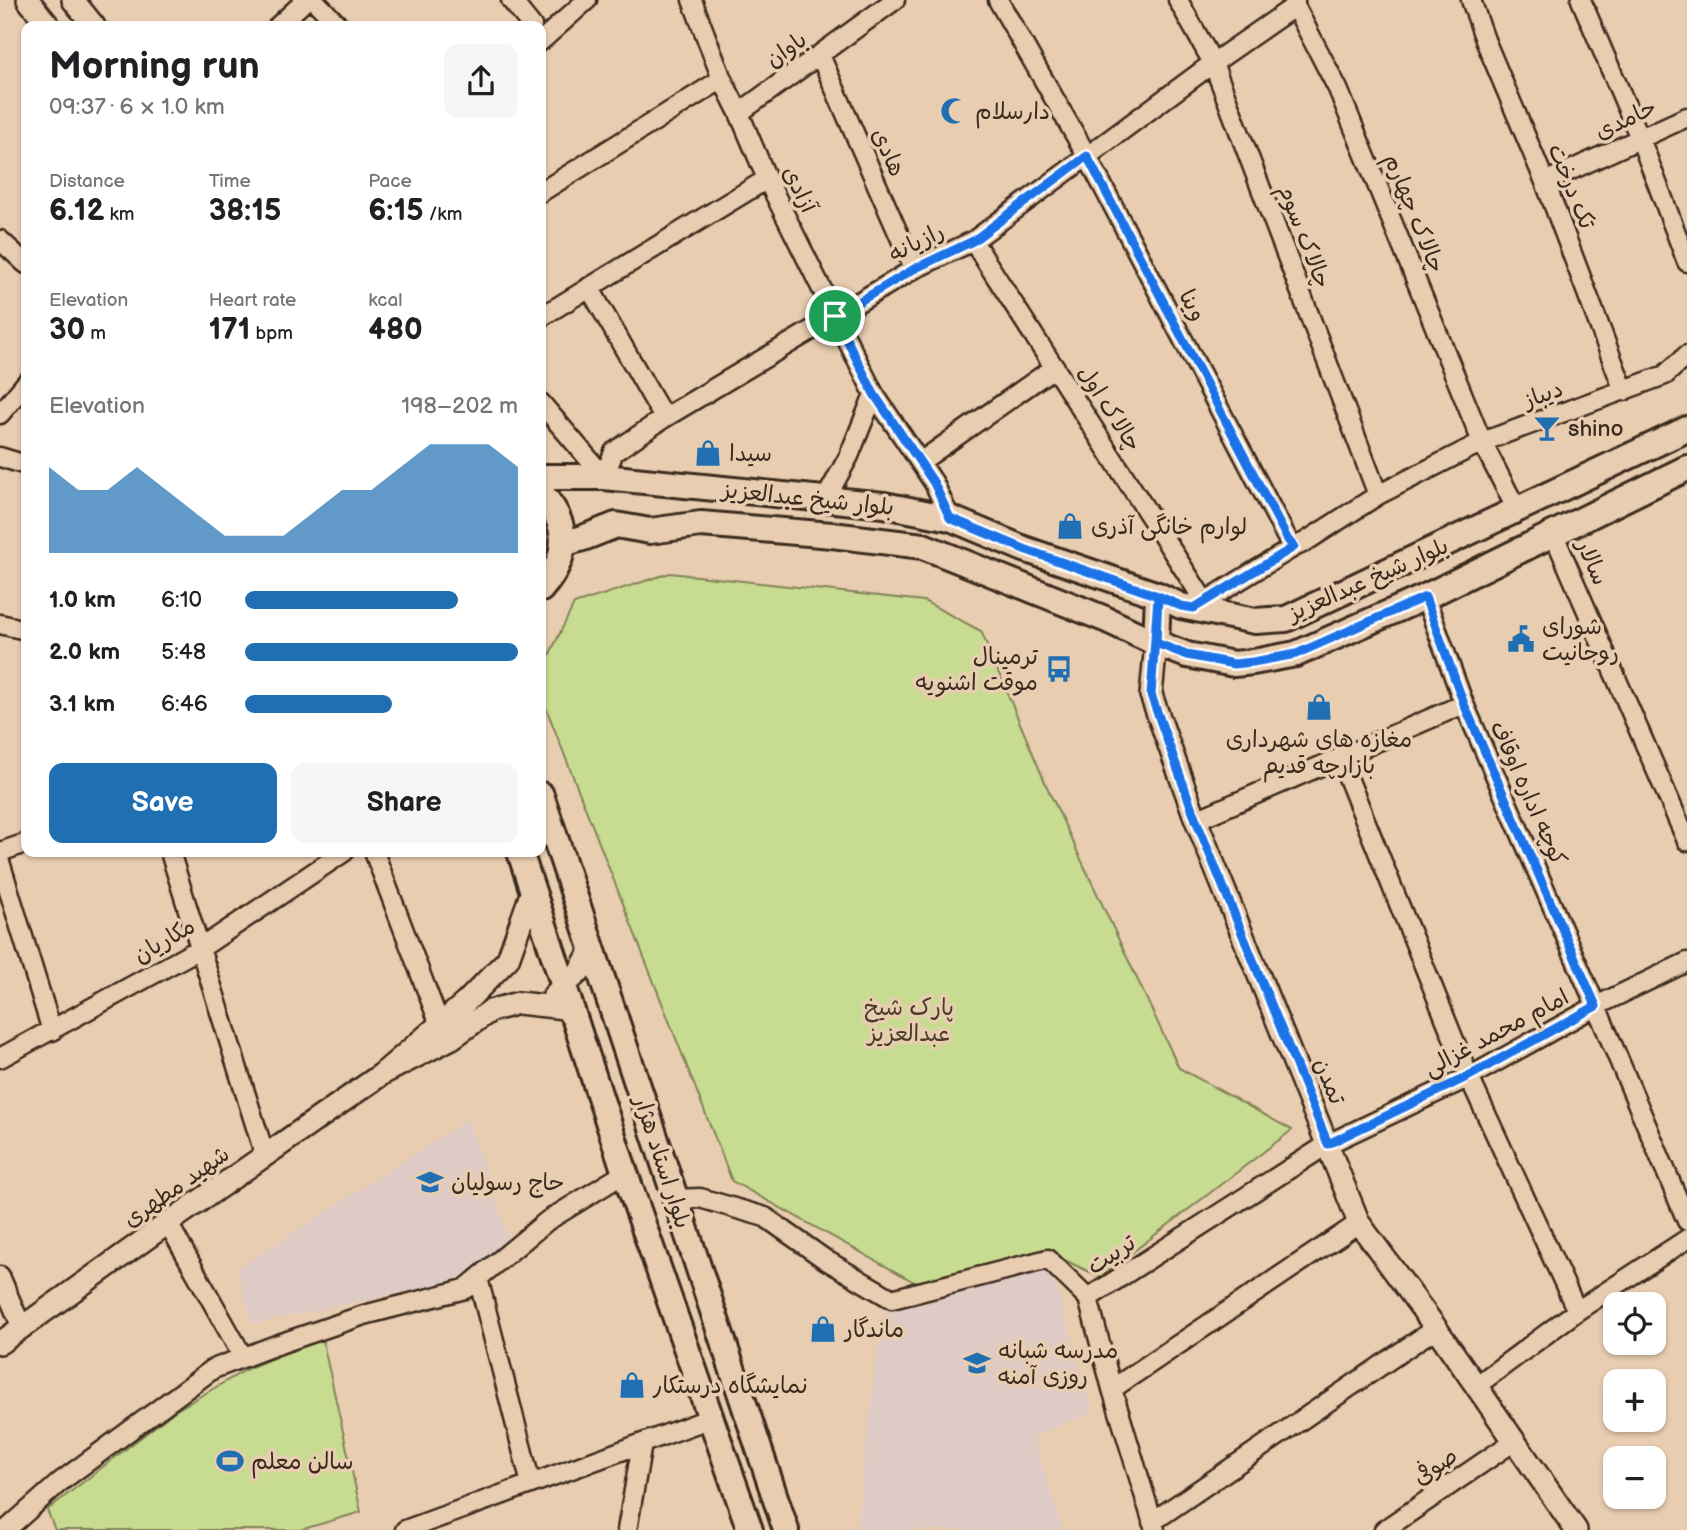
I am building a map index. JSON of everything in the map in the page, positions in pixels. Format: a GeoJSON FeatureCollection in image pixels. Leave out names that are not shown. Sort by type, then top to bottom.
{"type":"FeatureCollection","features":[{"type":"Feature","properties":{"kind":"main road","name":"بلوار شیخ عبدالعزیز"},"geometry":{"type":"LineString","coordinates":[[546,477],[604,477],[825,499],[884,505],[950,518],[1024,549],[1181,606],[1199,605],[1255,621],[1286,618],[1687,429]]}},
{"type":"Feature","properties":{"kind":"main road","name":"بلوار شیخ عبدالعزیز"},"geometry":{"type":"LineString","coordinates":[[563,544],[617,525],[650,531],[701,524],[923,546],[1187,655],[1234,664],[1296,654],[1425,597],[1687,469]]}},
{"type":"Feature","properties":{"kind":"main road"},"geometry":{"type":"LineString","coordinates":[[546,499],[554,508],[561,525],[563,544],[559,561],[546,583]]}},
{"type":"Feature","properties":{"kind":"main road"},"geometry":{"type":"LineString","coordinates":[[1156,643],[1158,596]]}},
{"type":"Feature","properties":{"kind":"main road","name":"بلوار استاد هژار"},"geometry":{"type":"LineString","coordinates":[[546,810],[786,1530]]}},
{"type":"Feature","properties":{"kind":"main road","name":"بلوار استاد هژار"},"geometry":{"type":"LineString","coordinates":[[522,857],[625,1173],[750,1530]]}},
{"type":"Feature","properties":{"kind":"main road"},"geometry":{"type":"LineString","coordinates":[[533,891],[568,878]]}},
{"type":"Feature","properties":{"kind":"main road"},"geometry":{"type":"LineString","coordinates":[[625,1173],[662,1160]]}},
{"type":"Feature","properties":{"kind":"street"},"geometry":{"type":"LineString","coordinates":[[28,0],[45,21]]}},
{"type":"Feature","properties":{"kind":"street"},"geometry":{"type":"LineString","coordinates":[[73,0],[90,21]]}},
{"type":"Feature","properties":{"kind":"street"},"geometry":{"type":"LineString","coordinates":[[283,21],[306,0]]}},
{"type":"Feature","properties":{"kind":"street"},"geometry":{"type":"LineString","coordinates":[[314,0],[334,21]]}},
{"type":"Feature","properties":{"kind":"street"},"geometry":{"type":"LineString","coordinates":[[510,0],[527,21]]}},
{"type":"Feature","properties":{"kind":"street"},"geometry":{"type":"LineString","coordinates":[[546,31],[587,0]]}},
{"type":"Feature","properties":{"kind":"street","name":"آزادی"},"geometry":{"type":"LineString","coordinates":[[692,0],[722,79],[767,179],[835,316],[874,394],[934,483],[950,518]]}},
{"type":"Feature","properties":{"kind":"street","name":"باوان"},"geometry":{"type":"LineString","coordinates":[[739,113],[895,0]]}},
{"type":"Feature","properties":{"kind":"street","name":"وینا"},"geometry":{"type":"LineString","coordinates":[[998,0],[1087,156],[1294,547]]}},
{"type":"Feature","properties":{"kind":"street","name":"چالاک سوم"},"geometry":{"type":"LineString","coordinates":[[1178,0],[1213,63],[1378,495]]}},
{"type":"Feature","properties":{"kind":"street","name":"تک درخت"},"geometry":{"type":"LineString","coordinates":[[1471,0],[1545,182],[1624,391]]}},
{"type":"Feature","properties":{"kind":"street"},"geometry":{"type":"LineString","coordinates":[[1581,0],[1640,138],[1687,262]]}},
{"type":"Feature","properties":{"kind":"street","name":"رازیانه"},"geometry":{"type":"LineString","coordinates":[[604,477],[614,452],[664,418],[914,269],[973,241],[1295,3]]}},
{"type":"Feature","properties":{"kind":"street","name":"چالاک چهارم"},"geometry":{"type":"LineString","coordinates":[[1295,3],[1338,89],[1482,442]]}},
{"type":"Feature","properties":{"kind":"street","name":"هادی"},"geometry":{"type":"LineString","coordinates":[[820,55],[914,269]]}},
{"type":"Feature","properties":{"kind":"street"},"geometry":{"type":"LineString","coordinates":[[546,189],[722,79]]}},
{"type":"Feature","properties":{"kind":"street","name":"حامدی"},"geometry":{"type":"LineString","coordinates":[[1545,182],[1687,117]]}},
{"type":"Feature","properties":{"kind":"street"},"geometry":{"type":"LineString","coordinates":[[546,314],[767,179]]}},
{"type":"Feature","properties":{"kind":"street"},"geometry":{"type":"LineString","coordinates":[[0,240],[21,259]]}},
{"type":"Feature","properties":{"kind":"street","name":"چالاک اول"},"geometry":{"type":"LineString","coordinates":[[973,241],[1055,367],[1199,605]]}},
{"type":"Feature","properties":{"kind":"street"},"geometry":{"type":"LineString","coordinates":[[589,287],[664,418]]}},
{"type":"Feature","properties":{"kind":"street","name":"دیباز"},"geometry":{"type":"LineString","coordinates":[[1378,495],[1482,442],[1665,375],[1687,355]]}},
{"type":"Feature","properties":{"kind":"street"},"geometry":{"type":"LineString","coordinates":[[920,462],[1055,367]]}},
{"type":"Feature","properties":{"kind":"street"},"geometry":{"type":"LineString","coordinates":[[0,414],[21,389]]}},
{"type":"Feature","properties":{"kind":"street"},"geometry":{"type":"LineString","coordinates":[[825,499],[849,456],[874,394]]}},
{"type":"Feature","properties":{"kind":"street"},"geometry":{"type":"LineString","coordinates":[[546,408],[604,477]]}},
{"type":"Feature","properties":{"kind":"street"},"geometry":{"type":"LineString","coordinates":[[1482,442],[1517,510]]}},
{"type":"Feature","properties":{"kind":"street"},"geometry":{"type":"LineString","coordinates":[[0,457],[21,463]]}},
{"type":"Feature","properties":{"kind":"street"},"geometry":{"type":"LineString","coordinates":[[1199,605],[1378,495]]}},
{"type":"Feature","properties":{"kind":"street","name":"سالار"},"geometry":{"type":"LineString","coordinates":[[1554,535],[1687,841]]}},
{"type":"Feature","properties":{"kind":"street","name":"کوچه اداره اوقاف"},"geometry":{"type":"LineString","coordinates":[[1425,597],[1464,704],[1687,1222]]}},
{"type":"Feature","properties":{"kind":"street"},"geometry":{"type":"LineString","coordinates":[[0,624],[21,629]]}},
{"type":"Feature","properties":{"kind":"street","name":"تمدن"},"geometry":{"type":"LineString","coordinates":[[1156,643],[1151,695],[1196,820],[1359,1223],[1436,1328],[1576,1530]]}},
{"type":"Feature","properties":{"kind":"street"},"geometry":{"type":"LineString","coordinates":[[1196,820],[1464,704]]}},
{"type":"Feature","properties":{"kind":"street"},"geometry":{"type":"LineString","coordinates":[[1340,758],[1469,1076],[1577,1311]]}},
{"type":"Feature","properties":{"kind":"street"},"geometry":{"type":"LineString","coordinates":[[0,852],[21,845]]}},
{"type":"Feature","properties":{"kind":"street"},"geometry":{"type":"LineString","coordinates":[[172,857],[265,1156]]}},
{"type":"Feature","properties":{"kind":"street","name":"مکاریان"},"geometry":{"type":"LineString","coordinates":[[0,1058],[201,948],[337,857]]}},
{"type":"Feature","properties":{"kind":"street"},"geometry":{"type":"LineString","coordinates":[[376,857],[440,1025]]}},
{"type":"Feature","properties":{"kind":"street"},"geometry":{"type":"LineString","coordinates":[[0,862],[52,1031]]}},
{"type":"Feature","properties":{"kind":"street"},"geometry":{"type":"LineString","coordinates":[[382,1074],[466,1002],[508,959],[533,891]]}},
{"type":"Feature","properties":{"kind":"street"},"geometry":{"type":"LineString","coordinates":[[382,1074],[452,1038],[490,1011],[517,1003],[544,1005],[579,972],[592,949]]}},
{"type":"Feature","properties":{"kind":"street","name":"امام محمد غزالی"},"geometry":{"type":"LineString","coordinates":[[1328,1144],[1469,1076],[1596,1006],[1687,962]]}},
{"type":"Feature","properties":{"kind":"street"},"geometry":{"type":"LineString","coordinates":[[517,1003],[565,1007],[574,1020]]}},
{"type":"Feature","properties":{"kind":"street","name":"شهید مطهری"},"geometry":{"type":"LineString","coordinates":[[0,1343],[382,1074]]}},
{"type":"Feature","properties":{"kind":"street","name":"تربیت"},"geometry":{"type":"LineString","coordinates":[[1153,1526],[1088,1298],[1328,1144]]}},
{"type":"Feature","properties":{"kind":"street"},"geometry":{"type":"LineString","coordinates":[[6,1530],[60,1482],[213,1369],[364,1315],[465,1289],[547,1221],[625,1173]]}},
{"type":"Feature","properties":{"kind":"street"},"geometry":{"type":"LineString","coordinates":[[675,1199],[700,1198],[765,1217],[826,1260],[892,1299],[1048,1259],[1088,1298]]}},
{"type":"Feature","properties":{"kind":"street"},"geometry":{"type":"LineString","coordinates":[[168,1223],[243,1357]]}},
{"type":"Feature","properties":{"kind":"street"},"geometry":{"type":"LineString","coordinates":[[1112,1389],[1359,1223]]}},
{"type":"Feature","properties":{"kind":"street"},"geometry":{"type":"LineString","coordinates":[[1476,1386],[1577,1311],[1687,1239]]}},
{"type":"Feature","properties":{"kind":"street"},"geometry":{"type":"LineString","coordinates":[[0,1276],[22,1328]]}},
{"type":"Feature","properties":{"kind":"street"},"geometry":{"type":"LineString","coordinates":[[478,1278],[531,1484]]}},
{"type":"Feature","properties":{"kind":"street"},"geometry":{"type":"LineString","coordinates":[[1153,1526],[1436,1328]]}},
{"type":"Feature","properties":{"kind":"street"},"geometry":{"type":"LineString","coordinates":[[405,1530],[425,1527],[531,1484],[711,1418]]}},
{"type":"Feature","properties":{"kind":"street","name":"صوفی"},"geometry":{"type":"LineString","coordinates":[[1384,1530],[1513,1442]]}},
{"type":"Feature","properties":{"kind":"street"},"geometry":{"type":"LineString","coordinates":[[627,1530],[642,1444]]}},
{"type":"Feature","properties":{"kind":"shaded area","name":"حاج رسولیان"},"geometry":{"type":"Polygon","coordinates":[[[468,1119],[511,1245],[462,1280],[253,1324],[237,1269],[468,1119]]]}},
{"type":"Feature","properties":{"kind":"shaded area","name":"مدرسه شبانه روزی آمنه"},"geometry":{"type":"Polygon","coordinates":[[[1048,1259],[1093,1412],[1033,1437],[1063,1530],[856,1530],[882,1314],[1048,1259]]]}},
{"type":"Feature","properties":{"kind":"green space","name":"پارک شیخ عبدالعزیز"},"geometry":{"type":"Polygon","coordinates":[[[670,573],[924,601],[981,631],[1047,787],[1179,1068],[1292,1130],[1100,1277],[1044,1250],[925,1288],[732,1181],[546,708],[546,662],[574,604],[670,573]]]}},
{"type":"Feature","properties":{"kind":"green space","name":"سالن معلم"},"geometry":{"type":"Polygon","coordinates":[[[322,1338],[361,1512],[300,1530],[55,1530],[47,1510],[175,1411],[249,1368],[322,1338]]]}},
{"type":"Feature","properties":{"kind":"place","name":"دارسلام"},"geometry":{"type":"Point","coordinates":[954,111]}},
{"type":"Feature","properties":{"kind":"place","name":"shino"},"geometry":{"type":"Point","coordinates":[1547,428]}},
{"type":"Feature","properties":{"kind":"place","name":"سیدا"},"geometry":{"type":"Point","coordinates":[708,453]}},
{"type":"Feature","properties":{"kind":"place","name":"لوارم خانگی آذری"},"geometry":{"type":"Point","coordinates":[1070,526]}},
{"type":"Feature","properties":{"kind":"place","name":"شورای روحانیت"},"geometry":{"type":"Point","coordinates":[1521,639]}},
{"type":"Feature","properties":{"kind":"place","name":"ترمینال موقت اشنویه"},"geometry":{"type":"Point","coordinates":[1059,669]}},
{"type":"Feature","properties":{"kind":"place","name":"مغازه های شهرداری بازارچه قدیم"},"geometry":{"type":"Point","coordinates":[1319,707]}},
{"type":"Feature","properties":{"kind":"place","name":"حاج رسولیان"},"geometry":{"type":"Point","coordinates":[430,1182]}},
{"type":"Feature","properties":{"kind":"place","name":"ماندگار"},"geometry":{"type":"Point","coordinates":[823,1329]}},
{"type":"Feature","properties":{"kind":"place","name":"مدرسه شبانه روزی آمنه"},"geometry":{"type":"Point","coordinates":[977,1363]}},
{"type":"Feature","properties":{"kind":"place","name":"نمایشگاه درستکار"},"geometry":{"type":"Point","coordinates":[632,1385]}},
{"type":"Feature","properties":{"kind":"place","name":"سالن معلم"},"geometry":{"type":"Point","coordinates":[230,1461]}},
{"type":"Feature","properties":{"kind":"route"},"geometry":{"type":"LineString","coordinates":[[835,316],[874,394],[934,483],[950,518],[1024,549],[1158,596],[1151,695],[1196,820],[1328,1144],[1469,1076],[1596,1006],[1464,704],[1425,597],[1296,654],[1253,662],[1234,664],[1187,655],[1156,643],[1158,596],[1181,606],[1194,608],[1294,547],[1087,156],[973,241],[914,269],[835,316]]}}]}
